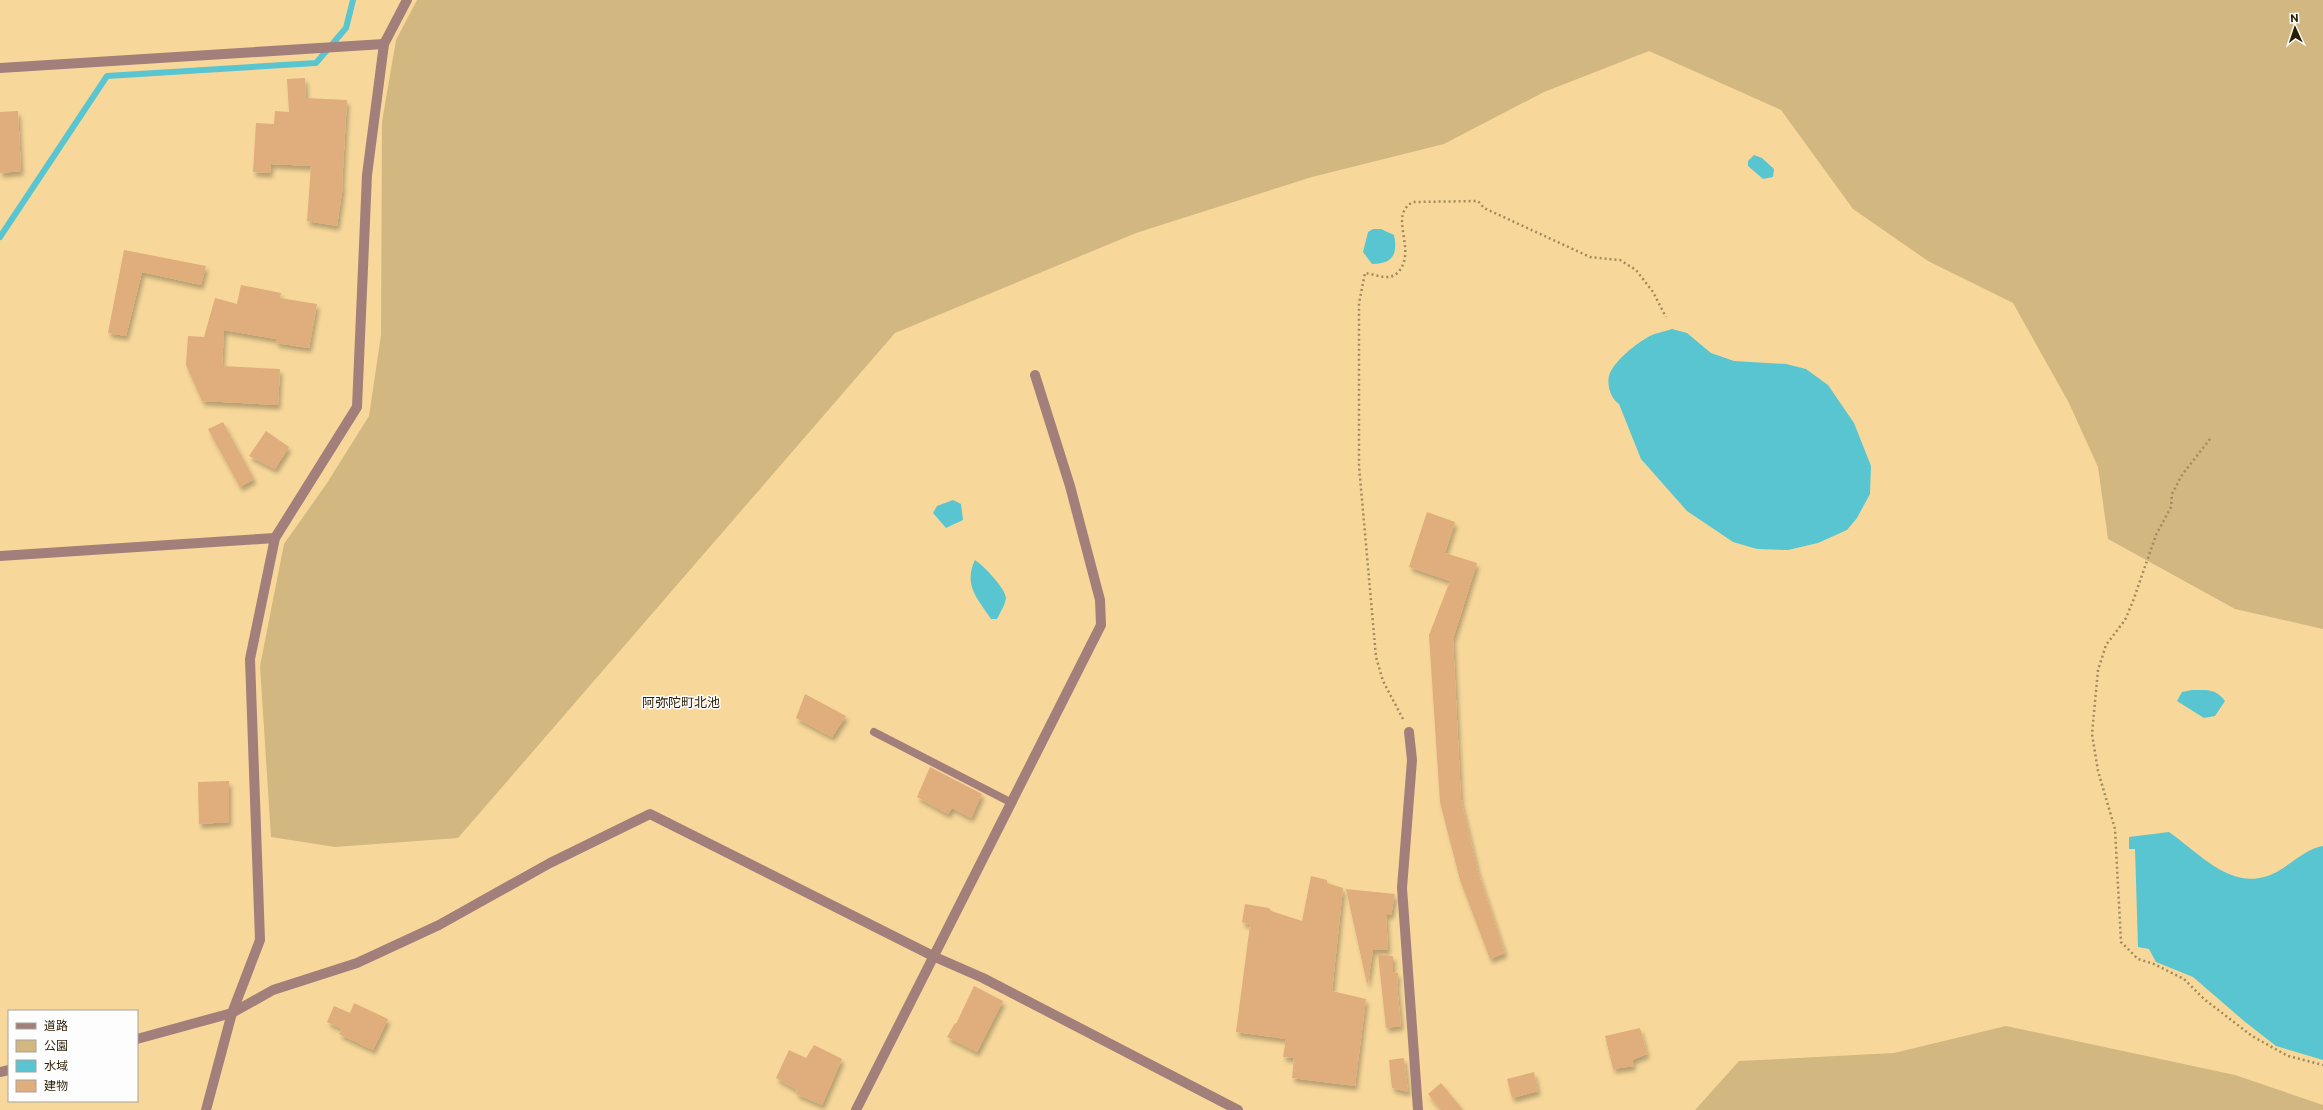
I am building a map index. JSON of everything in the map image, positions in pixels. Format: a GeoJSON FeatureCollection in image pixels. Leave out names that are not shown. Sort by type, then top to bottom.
{"type":"FeatureCollection","features":[{"type":"Feature","properties":{"kind":"street"},"geometry":{"type":"LineString","coordinates":[[206,1110],[232,1013],[260,940],[250,659],[275,538],[357,407],[368,175],[384,44],[407,0]]}},
{"type":"Feature","properties":{"kind":"street"},"geometry":{"type":"LineString","coordinates":[[0,68],[384,44]]}},
{"type":"Feature","properties":{"kind":"street"},"geometry":{"type":"LineString","coordinates":[[856,1110],[935,957],[1101,625],[1100,600],[1072,494],[1035,375]]}},
{"type":"Feature","properties":{"kind":"street"},"geometry":{"type":"LineString","coordinates":[[0,556],[275,538]]}},
{"type":"Feature","properties":{"kind":"street"},"geometry":{"type":"LineString","coordinates":[[1410,732],[1412,760],[1402,888],[1418,1110]]}},
{"type":"Feature","properties":{"kind":"street"},"geometry":{"type":"LineString","coordinates":[[138,1039],[232,1013],[273,990],[357,963],[439,925],[550,863],[650,814],[935,957],[983,978],[1238,1110]]}},
{"type":"Feature","properties":{"kind":"lane"},"geometry":{"type":"LineString","coordinates":[[874,732],[1012,803]]}},
{"type":"Feature","properties":{"kind":"path"},"geometry":{"type":"LineString","coordinates":[[1410,732],[1383,681],[1376,657],[1361,500],[1359,302],[1365,273],[1388,277],[1395,275],[1401,269],[1406,256],[1406,246],[1401,223],[1403,212],[1407,205],[1413,202],[1478,201],[1484,208],[1590,257],[1620,260],[1636,270],[1653,292],[1666,317]]}},
{"type":"Feature","properties":{"kind":"path"},"geometry":{"type":"LineString","coordinates":[[2210,439],[2182,475],[2172,494],[2171,507],[2156,534],[2125,620],[2106,644],[2098,670],[2092,734],[2098,771],[2115,829],[2121,942],[2138,960],[2154,964],[2184,979],[2204,998],[2252,1036],[2288,1056],[2323,1065]]}},
{"type":"Feature","properties":{"kind":"green space"},"geometry":{"type":"Polygon","coordinates":[[[417,0],[2323,0],[2323,629],[2235,609],[2108,539],[2098,467],[2069,403],[2013,303],[1928,261],[1853,209],[1781,110],[1649,51],[1544,92],[1444,144],[1312,177],[1136,233],[895,333],[458,838],[335,847],[271,837],[260,666],[284,544],[327,483],[369,416],[381,335],[382,122],[396,40],[417,0]]]}},
{"type":"Feature","properties":{"kind":"green space"},"geometry":{"type":"Polygon","coordinates":[[[2006,1026],[2235,1075],[2323,1105],[2323,1110],[1695,1110],[1739,1061],[1894,1053],[2006,1026]]]}},
{"type":"Feature","properties":{"kind":"water"},"geometry":{"type":"Polygon","coordinates":[[[1754,155],[1762,158],[1774,169],[1773,177],[1763,179],[1748,166],[1748,161],[1754,155]]]}},
{"type":"Feature","properties":{"kind":"water"},"geometry":{"type":"Polygon","coordinates":[[[1373,229],[1381,229],[1394,235],[1395,248],[1392,257],[1389,260],[1379,264],[1372,264],[1363,252],[1368,232],[1373,229]]]}},
{"type":"Feature","properties":{"kind":"water"},"geometry":{"type":"Polygon","coordinates":[[[1672,329],[1687,333],[1711,353],[1734,361],[1786,364],[1806,369],[1828,385],[1854,423],[1871,466],[1870,494],[1857,518],[1847,530],[1818,543],[1788,550],[1757,549],[1733,542],[1687,511],[1641,459],[1619,404],[1613,398],[1609,389],[1609,375],[1618,361],[1638,343],[1650,336],[1672,329]]]}},
{"type":"Feature","properties":{"kind":"water"},"geometry":{"type":"Polygon","coordinates":[[[953,500],[961,504],[963,520],[946,528],[933,513],[937,506],[953,500]]]}},
{"type":"Feature","properties":{"kind":"water"},"geometry":{"type":"Polygon","coordinates":[[[975,560],[994,578],[1005,594],[1005,603],[997,619],[991,619],[977,598],[971,584],[972,569],[975,560]]]}},
{"type":"Feature","properties":{"kind":"water"},"geometry":{"type":"Polygon","coordinates":[[[2206,690],[2214,692],[2225,701],[2215,716],[2204,718],[2177,701],[2182,692],[2206,690]]]}},
{"type":"Feature","properties":{"kind":"water"},"geometry":{"type":"Polygon","coordinates":[[[2169,832],[2220,870],[2234,876],[2249,879],[2264,877],[2280,870],[2306,852],[2323,846],[2323,1060],[2276,1046],[2244,1021],[2193,977],[2156,962],[2149,949],[2138,947],[2135,849],[2129,849],[2129,837],[2169,832]]]}},
{"type":"Feature","properties":{"kind":"building"},"geometry":{"type":"Polygon","coordinates":[[[305,78],[306,98],[347,100],[343,186],[337,226],[307,221],[311,166],[271,164],[270,173],[253,172],[256,123],[274,124],[275,111],[289,112],[287,79],[305,78]]]}},
{"type":"Feature","properties":{"kind":"building"},"geometry":{"type":"Polygon","coordinates":[[[18,111],[21,171],[0,173],[0,112],[18,111]]]}},
{"type":"Feature","properties":{"kind":"building"},"geometry":{"type":"Polygon","coordinates":[[[124,250],[206,266],[201,285],[142,272],[126,336],[108,333],[124,250]]]}},
{"type":"Feature","properties":{"kind":"building"},"geometry":{"type":"Polygon","coordinates":[[[241,285],[281,293],[280,298],[317,304],[309,348],[276,343],[276,339],[224,330],[222,366],[280,369],[278,405],[202,401],[186,365],[188,336],[204,337],[215,298],[237,304],[241,285]]]}},
{"type":"Feature","properties":{"kind":"building"},"geometry":{"type":"Polygon","coordinates":[[[223,422],[254,479],[240,487],[208,429],[223,422]]]}},
{"type":"Feature","properties":{"kind":"building"},"geometry":{"type":"Polygon","coordinates":[[[266,431],[289,447],[275,469],[249,456],[266,431]]]}},
{"type":"Feature","properties":{"kind":"building"},"geometry":{"type":"Polygon","coordinates":[[[1427,512],[1455,522],[1445,553],[1477,563],[1453,639],[1461,800],[1478,872],[1505,953],[1490,959],[1460,880],[1440,802],[1429,635],[1450,581],[1409,567],[1427,512]]]}},
{"type":"Feature","properties":{"kind":"building"},"geometry":{"type":"Polygon","coordinates":[[[805,694],[846,716],[832,737],[796,718],[805,694]]]}},
{"type":"Feature","properties":{"kind":"building"},"geometry":{"type":"Polygon","coordinates":[[[930,767],[982,794],[971,818],[952,808],[948,814],[917,797],[930,767]]]}},
{"type":"Feature","properties":{"kind":"building"},"geometry":{"type":"Polygon","coordinates":[[[229,781],[229,822],[199,824],[198,782],[229,781]]]}},
{"type":"Feature","properties":{"kind":"building"},"geometry":{"type":"Polygon","coordinates":[[[1311,876],[1327,880],[1327,883],[1343,888],[1332,991],[1366,999],[1355,1086],[1292,1078],[1294,1058],[1283,1057],[1286,1039],[1236,1032],[1250,925],[1242,922],[1245,904],[1269,908],[1271,911],[1302,921],[1311,876]]]}},
{"type":"Feature","properties":{"kind":"building"},"geometry":{"type":"Polygon","coordinates":[[[1346,889],[1395,894],[1391,915],[1386,914],[1388,950],[1373,950],[1367,984],[1346,889]]]}},
{"type":"Feature","properties":{"kind":"building"},"geometry":{"type":"Polygon","coordinates":[[[1378,954],[1393,956],[1393,972],[1398,973],[1397,985],[1401,1026],[1386,1028],[1378,954]]]}},
{"type":"Feature","properties":{"kind":"building"},"geometry":{"type":"Polygon","coordinates":[[[974,986],[1003,1001],[977,1052],[947,1037],[955,1023],[956,1024],[974,986]]]}},
{"type":"Feature","properties":{"kind":"building"},"geometry":{"type":"Polygon","coordinates":[[[354,1003],[388,1019],[373,1050],[339,1034],[342,1029],[327,1022],[334,1006],[350,1013],[354,1003]]]}},
{"type":"Feature","properties":{"kind":"building"},"geometry":{"type":"Polygon","coordinates":[[[1640,1028],[1647,1054],[1632,1060],[1634,1066],[1613,1069],[1605,1036],[1640,1028]]]}},
{"type":"Feature","properties":{"kind":"building"},"geometry":{"type":"Polygon","coordinates":[[[814,1045],[842,1059],[822,1105],[796,1094],[797,1090],[776,1078],[789,1050],[806,1058],[814,1045]]]}},
{"type":"Feature","properties":{"kind":"building"},"geometry":{"type":"Polygon","coordinates":[[[1404,1058],[1408,1092],[1392,1088],[1389,1060],[1404,1058]]]}},
{"type":"Feature","properties":{"kind":"building"},"geometry":{"type":"Polygon","coordinates":[[[1534,1072],[1538,1091],[1512,1098],[1507,1079],[1534,1072]]]}},
{"type":"Feature","properties":{"kind":"building"},"geometry":{"type":"Polygon","coordinates":[[[1441,1083],[1463,1110],[1441,1110],[1428,1094],[1441,1083]]]}},
{"type":"Feature","properties":{"kind":"waterway"},"geometry":{"type":"LineString","coordinates":[[0,237],[107,76],[316,63],[346,28],[353,0]]}},
{"type":"Feature","properties":{"kind":"district","name":"阿弥陀町北池"},"geometry":{"type":"Point","coordinates":[681,702]}}]}
